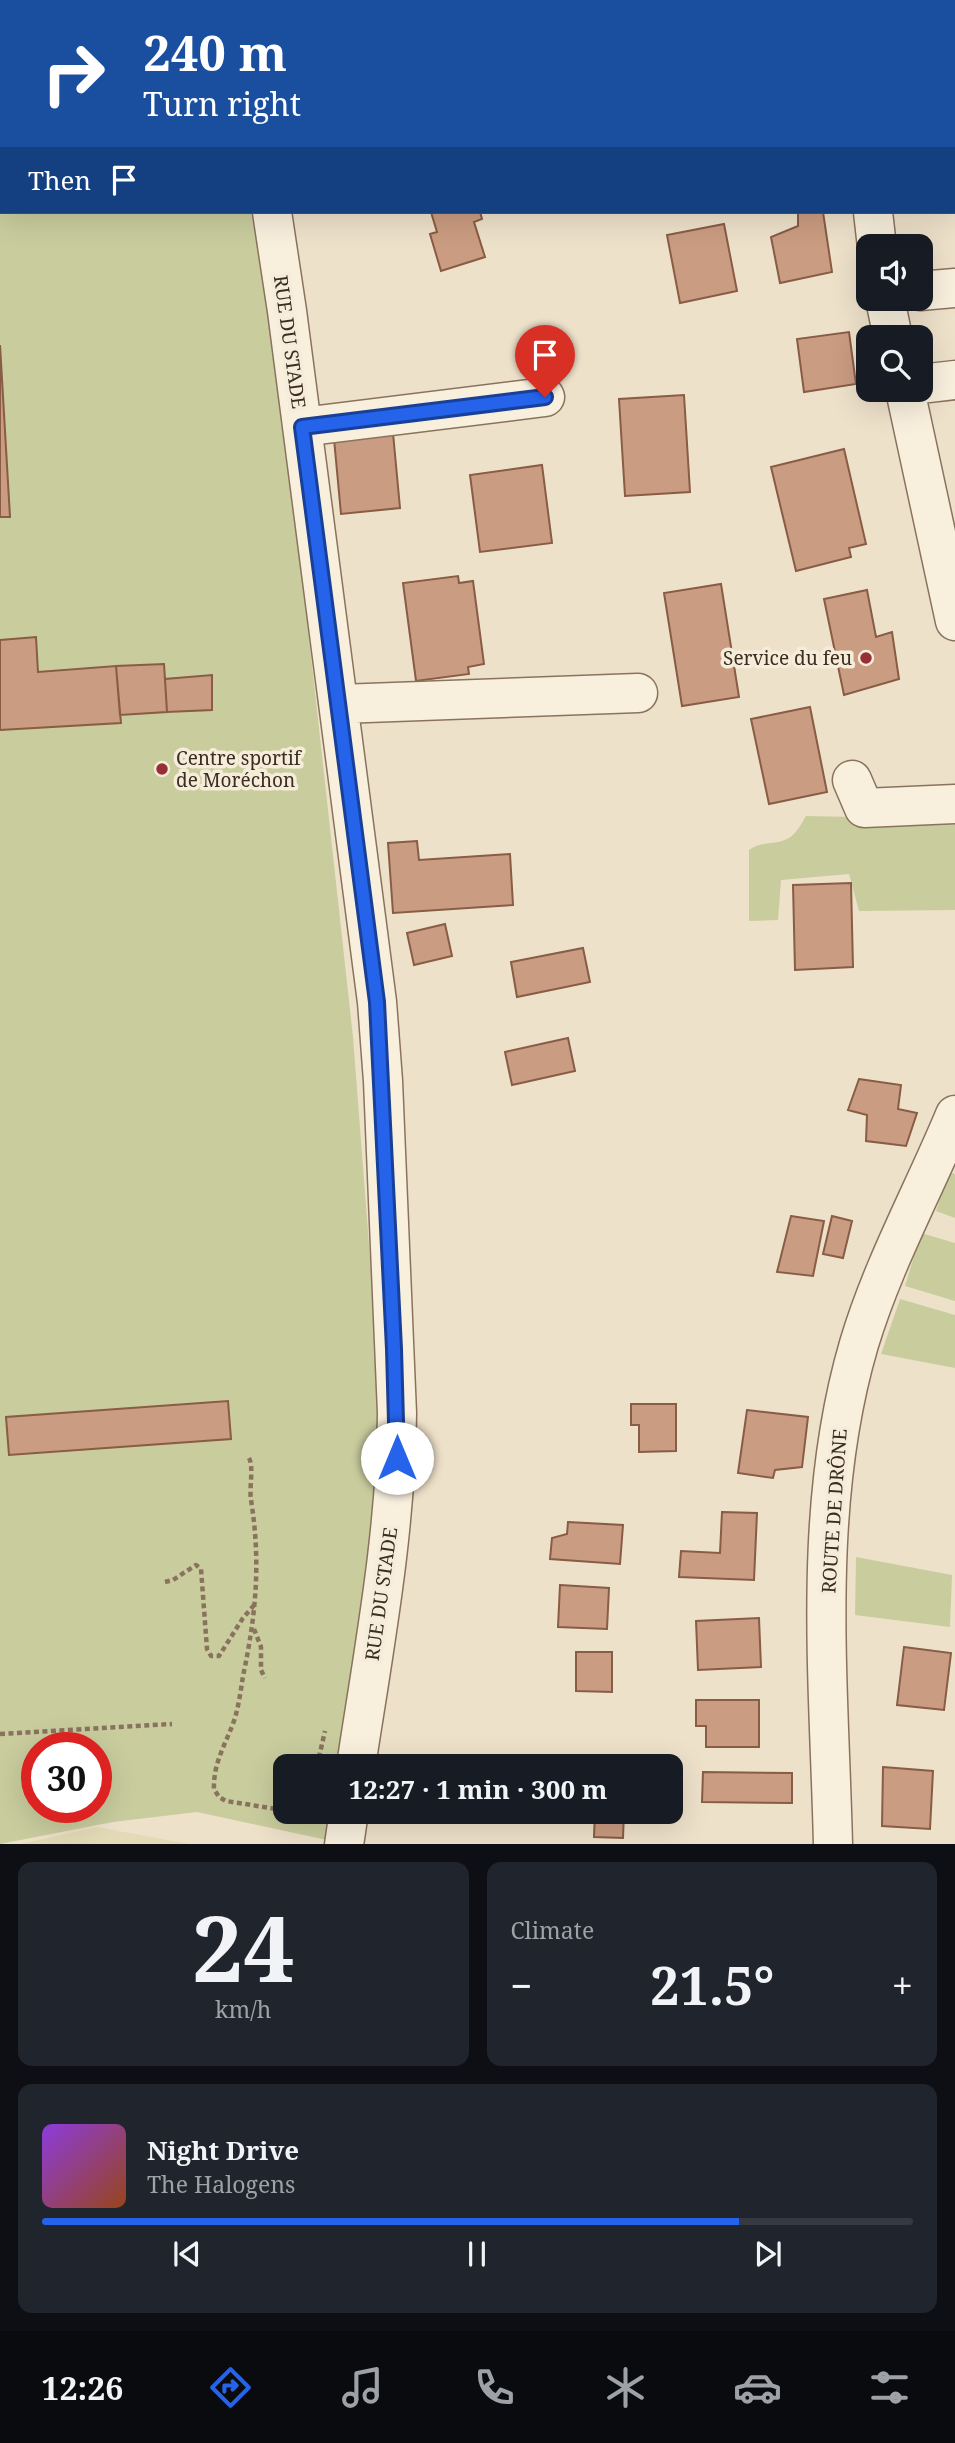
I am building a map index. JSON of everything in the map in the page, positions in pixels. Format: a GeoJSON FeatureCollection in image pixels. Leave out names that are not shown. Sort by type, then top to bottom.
{"type":"FeatureCollection","features":[{"type":"Feature","properties":{"kind":"street","name":"RUE DU STADE"},"geometry":{"type":"LineString","coordinates":[[272,214],[288,311],[340,704],[377,1002],[383,1081],[397,1458],[390,1536],[358,1754]]}},
{"type":"Feature","properties":{"kind":"street"},"geometry":{"type":"LineString","coordinates":[[873,214],[876,234]]}},
{"type":"Feature","properties":{"kind":"street"},"geometry":{"type":"LineString","coordinates":[[933,290],[955,288]]}},
{"type":"Feature","properties":{"kind":"street"},"geometry":{"type":"LineString","coordinates":[[933,383],[955,380]]}},
{"type":"Feature","properties":{"kind":"street"},"geometry":{"type":"LineString","coordinates":[[302,427],[545,397]]}},
{"type":"Feature","properties":{"kind":"street"},"geometry":{"type":"LineString","coordinates":[[908,402],[955,621]]}},
{"type":"Feature","properties":{"kind":"street"},"geometry":{"type":"LineString","coordinates":[[340,704],[638,692]]}},
{"type":"Feature","properties":{"kind":"street"},"geometry":{"type":"LineString","coordinates":[[852,780],[864,808],[955,804]]}},
{"type":"Feature","properties":{"kind":"street","name":"ROUTE DE DRÔNE"},"geometry":{"type":"LineString","coordinates":[[833,1844],[827,1574],[831,1499],[841,1422],[872,1303],[955,1115]]}},
{"type":"Feature","properties":{"kind":"street"},"geometry":{"type":"LineString","coordinates":[[344,1844],[347,1824]]}},
{"type":"Feature","properties":{"kind":"path"},"geometry":{"type":"LineString","coordinates":[[249,1458],[252,1464],[248,1487],[255,1527],[258,1572],[256,1604],[234,1718],[217,1761],[214,1789],[219,1797],[226,1801],[273,1808]]}},
{"type":"Feature","properties":{"kind":"path"},"geometry":{"type":"LineString","coordinates":[[165,1582],[196,1565],[201,1569],[207,1649],[211,1656],[219,1656],[243,1618],[256,1604]]}},
{"type":"Feature","properties":{"kind":"path"},"geometry":{"type":"LineString","coordinates":[[253,1629],[261,1647],[261,1670],[265,1678]]}},
{"type":"Feature","properties":{"kind":"path"},"geometry":{"type":"LineString","coordinates":[[0,1734],[172,1724]]}},
{"type":"Feature","properties":{"kind":"shaded area"},"geometry":{"type":"Polygon","coordinates":[[[97,1827],[189,1844],[20,1844],[97,1827]]]}},
{"type":"Feature","properties":{"kind":"green space","name":"Centre sportif de Moréchon"},"geometry":{"type":"Polygon","coordinates":[[[0,214],[251,214],[276,338],[353,1037],[383,1426],[371,1583],[342,1754],[273,1754],[273,1824],[330,1824],[327,1840],[197,1812],[112,1822],[112,1732],[21,1732],[21,1823],[108,1823],[0,1844],[0,214]]]}},
{"type":"Feature","properties":{"kind":"green space"},"geometry":{"type":"Polygon","coordinates":[[[806,816],[955,819],[955,910],[859,911],[849,874],[781,880],[778,920],[749,921],[749,850],[790,837],[806,816]]]}},
{"type":"Feature","properties":{"kind":"green space"},"geometry":{"type":"Polygon","coordinates":[[[949,1172],[955,1174],[955,1218],[936,1211],[949,1172]]]}},
{"type":"Feature","properties":{"kind":"green space"},"geometry":{"type":"Polygon","coordinates":[[[921,1233],[955,1243],[955,1301],[905,1286],[921,1233]]]}},
{"type":"Feature","properties":{"kind":"green space"},"geometry":{"type":"Polygon","coordinates":[[[900,1299],[955,1315],[955,1368],[881,1354],[900,1299]]]}},
{"type":"Feature","properties":{"kind":"green space"},"geometry":{"type":"Polygon","coordinates":[[[856,1557],[952,1575],[950,1627],[855,1615],[856,1557]]]}},
{"type":"Feature","properties":{"kind":"building"},"geometry":{"type":"Polygon","coordinates":[[[432,214],[481,214],[482,219],[474,222],[485,257],[441,271],[430,234],[437,232],[432,214]]]}},
{"type":"Feature","properties":{"kind":"building"},"geometry":{"type":"Polygon","coordinates":[[[798,214],[823,214],[832,272],[780,283],[771,237],[798,226],[798,214]]]}},
{"type":"Feature","properties":{"kind":"building"},"geometry":{"type":"Polygon","coordinates":[[[724,224],[737,291],[680,303],[667,235],[724,224]]]}},
{"type":"Feature","properties":{"kind":"building"},"geometry":{"type":"Polygon","coordinates":[[[849,332],[856,384],[804,392],[797,339],[849,332]]]}},
{"type":"Feature","properties":{"kind":"building"},"geometry":{"type":"Polygon","coordinates":[[[0,345],[10,517],[0,517],[0,345]]]}},
{"type":"Feature","properties":{"kind":"building"},"geometry":{"type":"Polygon","coordinates":[[[684,395],[690,492],[625,496],[619,399],[684,395]]]}},
{"type":"Feature","properties":{"kind":"building"},"geometry":{"type":"Polygon","coordinates":[[[393,433],[400,508],[341,514],[334,439],[393,433]]]}},
{"type":"Feature","properties":{"kind":"building"},"geometry":{"type":"Polygon","coordinates":[[[844,449],[866,544],[849,548],[851,557],[796,571],[771,467],[844,449]]]}},
{"type":"Feature","properties":{"kind":"building"},"geometry":{"type":"Polygon","coordinates":[[[542,465],[552,543],[480,552],[470,475],[542,465]]]}},
{"type":"Feature","properties":{"kind":"building"},"geometry":{"type":"Polygon","coordinates":[[[458,576],[459,583],[473,581],[484,664],[468,667],[469,674],[416,681],[403,583],[458,576]]]}},
{"type":"Feature","properties":{"kind":"building"},"geometry":{"type":"Polygon","coordinates":[[[721,584],[739,697],[682,706],[664,593],[721,584]]]}},
{"type":"Feature","properties":{"kind":"building","name":"Service du feu"},"geometry":{"type":"Polygon","coordinates":[[[867,590],[876,637],[892,632],[899,679],[844,695],[824,599],[867,590]]]}},
{"type":"Feature","properties":{"kind":"building"},"geometry":{"type":"Polygon","coordinates":[[[36,637],[38,672],[116,666],[121,723],[0,730],[0,640],[36,637]]]}},
{"type":"Feature","properties":{"kind":"building"},"geometry":{"type":"Polygon","coordinates":[[[164,664],[167,712],[120,715],[116,666],[164,664]]]}},
{"type":"Feature","properties":{"kind":"building"},"geometry":{"type":"Polygon","coordinates":[[[212,675],[212,710],[167,712],[165,679],[212,675]]]}},
{"type":"Feature","properties":{"kind":"building"},"geometry":{"type":"Polygon","coordinates":[[[810,707],[827,792],[769,804],[751,719],[810,707]]]}},
{"type":"Feature","properties":{"kind":"building"},"geometry":{"type":"Polygon","coordinates":[[[417,841],[419,860],[510,854],[513,905],[393,913],[388,843],[417,841]]]}},
{"type":"Feature","properties":{"kind":"building"},"geometry":{"type":"Polygon","coordinates":[[[851,883],[853,967],[795,970],[793,885],[851,883]]]}},
{"type":"Feature","properties":{"kind":"building"},"geometry":{"type":"Polygon","coordinates":[[[445,924],[452,956],[414,965],[407,933],[445,924]]]}},
{"type":"Feature","properties":{"kind":"building"},"geometry":{"type":"Polygon","coordinates":[[[583,948],[590,982],[517,997],[511,962],[583,948]]]}},
{"type":"Feature","properties":{"kind":"building"},"geometry":{"type":"Polygon","coordinates":[[[568,1038],[575,1071],[512,1085],[505,1052],[568,1038]]]}},
{"type":"Feature","properties":{"kind":"building"},"geometry":{"type":"Polygon","coordinates":[[[859,1079],[901,1085],[898,1109],[917,1113],[906,1146],[866,1141],[867,1115],[848,1110],[859,1079]]]}},
{"type":"Feature","properties":{"kind":"building"},"geometry":{"type":"Polygon","coordinates":[[[791,1216],[824,1221],[813,1276],[777,1272],[791,1216]]]}},
{"type":"Feature","properties":{"kind":"building"},"geometry":{"type":"Polygon","coordinates":[[[832,1216],[852,1221],[843,1258],[823,1254],[832,1216]]]}},
{"type":"Feature","properties":{"kind":"building"},"geometry":{"type":"Polygon","coordinates":[[[228,1401],[231,1439],[9,1455],[6,1417],[228,1401]]]}},
{"type":"Feature","properties":{"kind":"building"},"geometry":{"type":"Polygon","coordinates":[[[631,1404],[676,1404],[676,1451],[639,1452],[639,1425],[631,1425],[631,1404]]]}},
{"type":"Feature","properties":{"kind":"building"},"geometry":{"type":"Polygon","coordinates":[[[747,1410],[808,1417],[802,1467],[775,1470],[773,1478],[738,1473],[747,1410]]]}},
{"type":"Feature","properties":{"kind":"building"},"geometry":{"type":"Polygon","coordinates":[[[722,1512],[757,1513],[754,1580],[679,1577],[681,1551],[720,1553],[722,1512]]]}},
{"type":"Feature","properties":{"kind":"building"},"geometry":{"type":"Polygon","coordinates":[[[568,1522],[623,1525],[620,1564],[550,1559],[552,1538],[567,1534],[568,1522]]]}},
{"type":"Feature","properties":{"kind":"building"},"geometry":{"type":"Polygon","coordinates":[[[560,1585],[609,1588],[607,1629],[558,1627],[560,1585]]]}},
{"type":"Feature","properties":{"kind":"building"},"geometry":{"type":"Polygon","coordinates":[[[759,1618],[761,1667],[698,1670],[696,1621],[759,1618]]]}},
{"type":"Feature","properties":{"kind":"building"},"geometry":{"type":"Polygon","coordinates":[[[904,1647],[951,1653],[944,1710],[897,1705],[904,1647]]]}},
{"type":"Feature","properties":{"kind":"building"},"geometry":{"type":"Polygon","coordinates":[[[576,1652],[612,1652],[612,1692],[576,1691],[576,1652]]]}},
{"type":"Feature","properties":{"kind":"building"},"geometry":{"type":"Polygon","coordinates":[[[696,1700],[759,1700],[759,1747],[706,1747],[706,1726],[696,1726],[696,1700]]]}},
{"type":"Feature","properties":{"kind":"building"},"geometry":{"type":"Polygon","coordinates":[[[883,1767],[933,1771],[930,1829],[882,1826],[883,1767]]]}},
{"type":"Feature","properties":{"kind":"building"},"geometry":{"type":"Polygon","coordinates":[[[703,1772],[792,1773],[792,1803],[702,1802],[703,1772]]]}},
{"type":"Feature","properties":{"kind":"building"},"geometry":{"type":"Polygon","coordinates":[[[594,1824],[624,1824],[623,1838],[594,1837],[594,1824]]]}},
{"type":"Feature","properties":{"kind":"place","name":"Service du feu"},"geometry":{"type":"Point","coordinates":[866,658]}},
{"type":"Feature","properties":{"kind":"place","name":"Centre sportif de Moréchon"},"geometry":{"type":"Point","coordinates":[162,769]}},
{"type":"Feature","properties":{"kind":"route"},"geometry":{"type":"LineString","coordinates":[[397,1458],[383,1081],[377,1002],[302,427],[545,397]]}}]}
